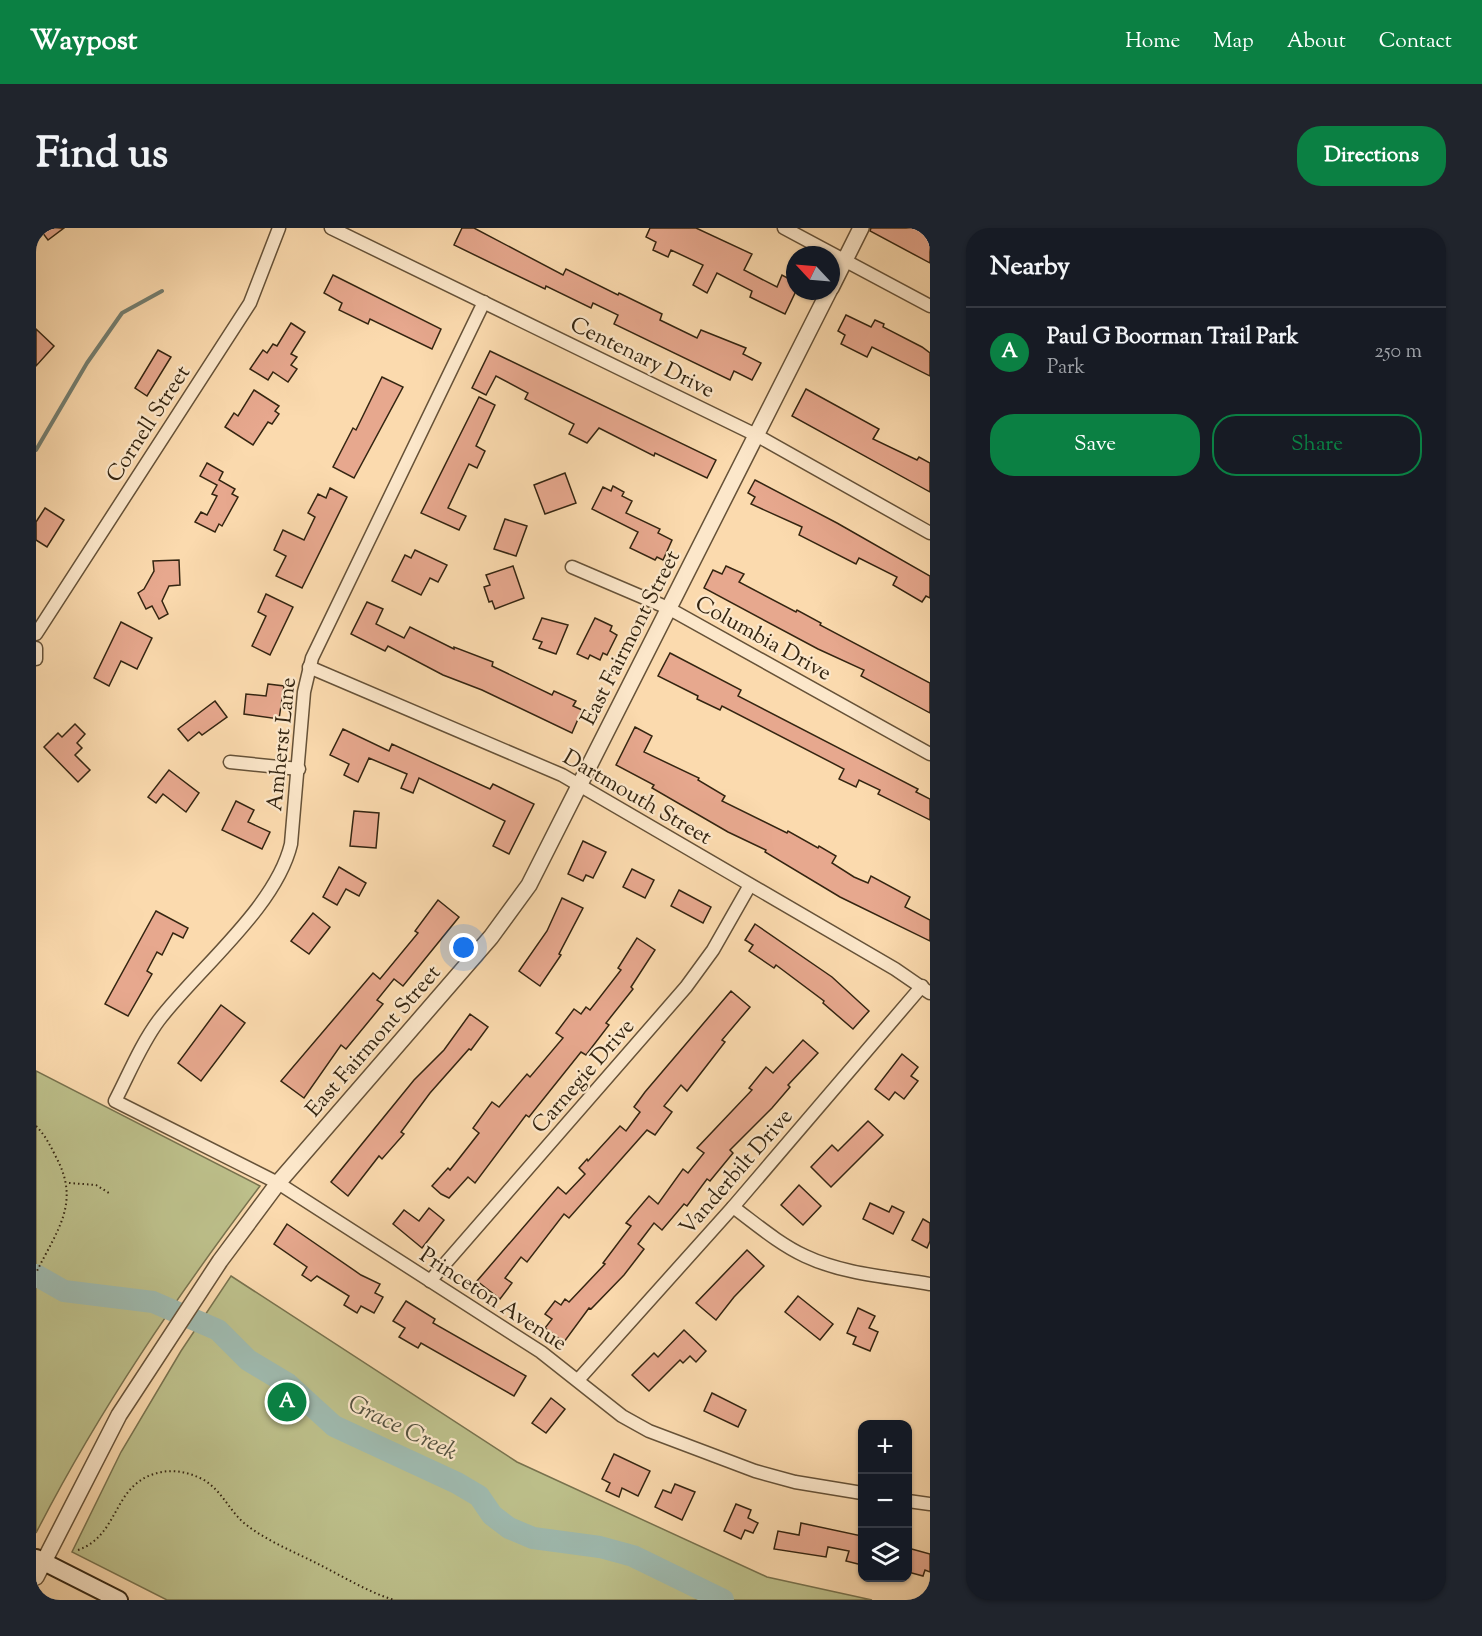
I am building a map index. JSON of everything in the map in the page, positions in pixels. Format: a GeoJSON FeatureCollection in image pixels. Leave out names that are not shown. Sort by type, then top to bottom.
{"type":"FeatureCollection","features":[{"type":"Feature","properties":{"kind":"main road"},"geometry":{"type":"LineString","coordinates":[[38,1566],[119,1600]]}},
{"type":"Feature","properties":{"kind":"street","name":"Cornell Street"},"geometry":{"type":"LineString","coordinates":[[36,634],[250,303],[279,228]]}},
{"type":"Feature","properties":{"kind":"street","name":"Centenary Drive"},"geometry":{"type":"LineString","coordinates":[[331,228],[756,435],[930,533]]}},
{"type":"Feature","properties":{"kind":"street"},"geometry":{"type":"LineString","coordinates":[[784,228],[930,306]]}},
{"type":"Feature","properties":{"kind":"street","name":"East Fairmont Street"},"geometry":{"type":"LineString","coordinates":[[840,269],[861,228]]}},
{"type":"Feature","properties":{"kind":"street","name":"East Fairmont Street"},"geometry":{"type":"LineString","coordinates":[[38,1566],[97,1455],[151,1364],[210,1275],[278,1183],[508,916],[529,885],[824,300]]}},
{"type":"Feature","properties":{"kind":"street","name":"Amherst Lane"},"geometry":{"type":"LineString","coordinates":[[115,1101],[156,1024],[259,905],[279,875],[291,844],[304,692],[309,668],[322,633],[484,302]]}},
{"type":"Feature","properties":{"kind":"street","name":"Columbia Drive"},"geometry":{"type":"LineString","coordinates":[[572,567],[668,608],[930,754]]}},
{"type":"Feature","properties":{"kind":"street"},"geometry":{"type":"LineString","coordinates":[[36,648],[36,658]]}},
{"type":"Feature","properties":{"kind":"street","name":"Dartmouth Street"},"geometry":{"type":"LineString","coordinates":[[309,668],[555,771],[926,990]]}},
{"type":"Feature","properties":{"kind":"street"},"geometry":{"type":"LineString","coordinates":[[230,762],[299,769]]}},
{"type":"Feature","properties":{"kind":"street","name":"Carnegie Drive"},"geometry":{"type":"LineString","coordinates":[[430,1281],[686,987],[713,950],[750,885]]}},
{"type":"Feature","properties":{"kind":"street","name":"Vanderbilt Drive"},"geometry":{"type":"LineString","coordinates":[[578,1380],[926,990]]}},
{"type":"Feature","properties":{"kind":"street","name":"Princeton Avenue"},"geometry":{"type":"LineString","coordinates":[[115,1101],[278,1183],[547,1356],[622,1416],[670,1441],[781,1478],[858,1492]]}},
{"type":"Feature","properties":{"kind":"street"},"geometry":{"type":"LineString","coordinates":[[733,1207],[791,1249],[813,1260],[836,1267],[930,1284]]}},
{"type":"Feature","properties":{"kind":"street"},"geometry":{"type":"LineString","coordinates":[[912,1502],[930,1504]]}},
{"type":"Feature","properties":{"kind":"path"},"geometry":{"type":"LineString","coordinates":[[36,1125],[46,1138],[68,1183],[66,1207],[36,1273]]}},
{"type":"Feature","properties":{"kind":"path"},"geometry":{"type":"LineString","coordinates":[[68,1183],[96,1185],[108,1193]]}},
{"type":"Feature","properties":{"kind":"path"},"geometry":{"type":"LineString","coordinates":[[78,1550],[97,1540],[109,1526],[124,1497],[140,1480],[166,1470],[176,1470],[210,1485],[243,1522],[271,1540],[394,1600]]}},
{"type":"Feature","properties":{"kind":"green space"},"geometry":{"type":"Polygon","coordinates":[[[36,1071],[260,1186],[140,1355],[86,1442],[36,1533],[36,1071]]]}},
{"type":"Feature","properties":{"kind":"green space"},"geometry":{"type":"Polygon","coordinates":[[[231,1276],[517,1462],[767,1577],[872,1600],[167,1600],[72,1552],[121,1452],[181,1351],[231,1276]]]}},
{"type":"Feature","properties":{"kind":"building"},"geometry":{"type":"Polygon","coordinates":[[[39,228],[64,228],[48,240],[39,228]]]}},
{"type":"Feature","properties":{"kind":"building"},"geometry":{"type":"Polygon","coordinates":[[[462,228],[474,228],[563,275],[566,269],[618,295],[619,293],[662,314],[660,320],[697,338],[701,330],[746,348],[743,354],[761,363],[752,380],[734,371],[730,380],[614,324],[618,315],[593,303],[591,308],[546,286],[545,289],[454,245],[462,228]]]}},
{"type":"Feature","properties":{"kind":"building"},"geometry":{"type":"Polygon","coordinates":[[[650,228],[696,228],[752,254],[744,270],[777,287],[782,275],[786,277],[786,300],[792,300],[785,314],[750,297],[752,291],[717,273],[707,293],[693,285],[703,265],[671,250],[668,257],[653,250],[656,242],[646,237],[650,228]]]}},
{"type":"Feature","properties":{"kind":"building"},"geometry":{"type":"Polygon","coordinates":[[[871,228],[930,228],[930,263],[870,231],[871,228]]]}},
{"type":"Feature","properties":{"kind":"building"},"geometry":{"type":"Polygon","coordinates":[[[333,275],[441,329],[432,349],[370,319],[368,324],[339,310],[342,303],[324,293],[333,275]]]}},
{"type":"Feature","properties":{"kind":"building"},"geometry":{"type":"Polygon","coordinates":[[[846,315],[871,327],[875,320],[884,324],[883,327],[922,347],[930,353],[930,376],[872,347],[867,357],[841,344],[845,335],[838,331],[846,315]]]}},
{"type":"Feature","properties":{"kind":"building"},"geometry":{"type":"Polygon","coordinates":[[[291,323],[305,332],[291,354],[297,357],[291,365],[297,369],[288,382],[273,372],[268,380],[250,369],[263,350],[267,353],[273,344],[277,346],[291,323]]]}},
{"type":"Feature","properties":{"kind":"building"},"geometry":{"type":"Polygon","coordinates":[[[36,329],[54,346],[36,366],[36,329]]]}},
{"type":"Feature","properties":{"kind":"building"},"geometry":{"type":"Polygon","coordinates":[[[158,350],[171,357],[147,396],[135,388],[158,350]]]}},
{"type":"Feature","properties":{"kind":"building"},"geometry":{"type":"Polygon","coordinates":[[[490,351],[716,460],[707,478],[655,453],[654,456],[599,428],[587,443],[569,434],[574,424],[525,399],[528,393],[496,376],[486,395],[472,388],[490,351]]]}},
{"type":"Feature","properties":{"kind":"building"},"geometry":{"type":"Polygon","coordinates":[[[382,377],[403,387],[354,478],[333,467],[353,428],[356,430],[382,377]]]}},
{"type":"Feature","properties":{"kind":"building"},"geometry":{"type":"Polygon","coordinates":[[[806,389],[879,429],[873,439],[917,460],[919,457],[930,463],[930,492],[792,416],[806,389]]]}},
{"type":"Feature","properties":{"kind":"building"},"geometry":{"type":"Polygon","coordinates":[[[254,390],[279,406],[275,411],[279,414],[272,424],[268,422],[253,445],[225,427],[234,413],[238,416],[254,390]]]}},
{"type":"Feature","properties":{"kind":"building"},"geometry":{"type":"Polygon","coordinates":[[[479,397],[495,405],[476,446],[485,451],[477,468],[469,464],[448,508],[466,516],[459,530],[421,513],[479,397]]]}},
{"type":"Feature","properties":{"kind":"building"},"geometry":{"type":"Polygon","coordinates":[[[207,463],[223,472],[219,480],[235,489],[232,494],[238,497],[222,526],[219,524],[215,532],[195,522],[201,512],[207,515],[217,496],[212,494],[217,485],[200,476],[207,463]]]}},
{"type":"Feature","properties":{"kind":"building"},"geometry":{"type":"Polygon","coordinates":[[[565,473],[576,503],[545,514],[534,485],[565,473]]]}},
{"type":"Feature","properties":{"kind":"building"},"geometry":{"type":"Polygon","coordinates":[[[755,480],[930,576],[930,598],[926,596],[922,602],[893,585],[897,577],[859,558],[856,564],[799,535],[802,527],[751,504],[755,497],[748,493],[755,480]]]}},
{"type":"Feature","properties":{"kind":"building"},"geometry":{"type":"Polygon","coordinates":[[[613,486],[624,492],[622,496],[632,501],[626,513],[660,529],[658,533],[672,540],[663,560],[657,557],[655,560],[630,548],[638,532],[592,509],[603,487],[611,491],[613,486]]]}},
{"type":"Feature","properties":{"kind":"building"},"geometry":{"type":"Polygon","coordinates":[[[330,488],[347,497],[302,588],[276,576],[286,556],[274,550],[283,530],[304,540],[315,517],[308,513],[318,494],[326,498],[330,488]]]}},
{"type":"Feature","properties":{"kind":"building"},"geometry":{"type":"Polygon","coordinates":[[[45,508],[64,520],[47,547],[36,540],[36,522],[45,508]]]}},
{"type":"Feature","properties":{"kind":"building"},"geometry":{"type":"Polygon","coordinates":[[[505,519],[527,526],[516,556],[494,549],[505,519]]]}},
{"type":"Feature","properties":{"kind":"building"},"geometry":{"type":"Polygon","coordinates":[[[415,550],[447,565],[438,582],[430,578],[421,595],[392,581],[405,555],[411,558],[415,550]]]}},
{"type":"Feature","properties":{"kind":"building"},"geometry":{"type":"Polygon","coordinates":[[[179,560],[180,585],[169,586],[162,601],[168,614],[159,619],[152,606],[146,609],[138,593],[144,589],[154,571],[153,561],[179,560]]]}},
{"type":"Feature","properties":{"kind":"building"},"geometry":{"type":"Polygon","coordinates":[[[513,566],[524,598],[495,609],[492,601],[489,602],[484,587],[490,585],[486,575],[513,566]]]}},
{"type":"Feature","properties":{"kind":"building"},"geometry":{"type":"Polygon","coordinates":[[[726,566],[744,574],[739,582],[796,612],[797,610],[821,623],[820,625],[930,683],[930,713],[861,676],[864,670],[818,649],[704,588],[713,570],[722,574],[726,566]]]}},
{"type":"Feature","properties":{"kind":"building"},"geometry":{"type":"Polygon","coordinates":[[[266,594],[293,607],[270,655],[252,646],[266,616],[258,612],[266,594]]]}},
{"type":"Feature","properties":{"kind":"building"},"geometry":{"type":"Polygon","coordinates":[[[367,602],[383,609],[376,624],[404,638],[410,627],[454,649],[454,647],[493,662],[492,666],[552,695],[554,691],[576,701],[573,706],[582,710],[572,733],[482,690],[443,675],[388,646],[385,651],[351,634],[367,602]]]}},
{"type":"Feature","properties":{"kind":"building"},"geometry":{"type":"Polygon","coordinates":[[[542,618],[568,625],[556,654],[539,648],[542,642],[533,639],[542,618]]]}},
{"type":"Feature","properties":{"kind":"building"},"geometry":{"type":"Polygon","coordinates":[[[595,618],[612,626],[610,631],[617,635],[607,655],[603,653],[600,660],[590,655],[588,659],[577,654],[595,618]]]}},
{"type":"Feature","properties":{"kind":"building"},"geometry":{"type":"Polygon","coordinates":[[[121,622],[152,638],[137,669],[121,661],[109,686],[94,678],[121,622]]]}},
{"type":"Feature","properties":{"kind":"building"},"geometry":{"type":"Polygon","coordinates":[[[670,653],[741,690],[738,696],[918,789],[916,792],[930,799],[930,820],[878,794],[880,790],[859,780],[856,787],[839,779],[844,769],[722,706],[720,710],[697,699],[698,696],[658,676],[670,653]]]}},
{"type":"Feature","properties":{"kind":"building"},"geometry":{"type":"Polygon","coordinates":[[[268,684],[284,686],[279,719],[244,714],[246,694],[266,696],[268,684]]]}},
{"type":"Feature","properties":{"kind":"building"},"geometry":{"type":"Polygon","coordinates":[[[215,701],[227,717],[202,735],[199,732],[188,741],[178,729],[215,701]]]}},
{"type":"Feature","properties":{"kind":"building"},"geometry":{"type":"Polygon","coordinates":[[[75,724],[85,734],[77,743],[82,748],[75,755],[90,770],[78,782],[44,747],[58,733],[62,737],[75,724]]]}},
{"type":"Feature","properties":{"kind":"building"},"geometry":{"type":"Polygon","coordinates":[[[635,727],[652,736],[644,752],[699,778],[698,780],[725,796],[722,801],[787,833],[788,831],[818,848],[819,846],[836,856],[832,863],[854,877],[868,883],[871,876],[910,897],[905,907],[930,920],[930,941],[840,897],[765,852],[766,850],[728,832],[652,788],[654,785],[616,765],[635,727]]]}},
{"type":"Feature","properties":{"kind":"building"},"geometry":{"type":"Polygon","coordinates":[[[343,729],[389,751],[392,744],[490,789],[493,784],[534,804],[509,854],[493,846],[505,821],[419,778],[413,793],[401,788],[407,774],[369,758],[358,782],[344,775],[349,764],[330,755],[343,729]]]}},
{"type":"Feature","properties":{"kind":"building"},"geometry":{"type":"Polygon","coordinates":[[[169,770],[199,793],[186,812],[163,794],[156,803],[148,797],[169,770]]]}},
{"type":"Feature","properties":{"kind":"building"},"geometry":{"type":"Polygon","coordinates":[[[236,801],[254,810],[248,822],[270,832],[262,849],[222,830],[236,801]]]}},
{"type":"Feature","properties":{"kind":"building"},"geometry":{"type":"Polygon","coordinates":[[[354,811],[379,813],[376,848],[350,846],[354,811]]]}},
{"type":"Feature","properties":{"kind":"building"},"geometry":{"type":"Polygon","coordinates":[[[583,841],[606,852],[593,878],[586,875],[583,881],[568,874],[583,841]]]}},
{"type":"Feature","properties":{"kind":"building"},"geometry":{"type":"Polygon","coordinates":[[[339,867],[366,883],[359,896],[346,889],[337,905],[323,897],[339,867]]]}},
{"type":"Feature","properties":{"kind":"building"},"geometry":{"type":"Polygon","coordinates":[[[632,869],[654,880],[645,898],[623,887],[632,869]]]}},
{"type":"Feature","properties":{"kind":"building"},"geometry":{"type":"Polygon","coordinates":[[[679,890],[711,907],[703,923],[671,906],[679,890]]]}},
{"type":"Feature","properties":{"kind":"building"},"geometry":{"type":"Polygon","coordinates":[[[562,898],[583,908],[559,954],[561,955],[540,986],[519,971],[547,931],[562,898]]]}},
{"type":"Feature","properties":{"kind":"building"},"geometry":{"type":"Polygon","coordinates":[[[438,900],[459,917],[403,986],[394,979],[377,1000],[383,1004],[346,1049],[341,1045],[304,1098],[281,1081],[373,973],[380,979],[418,933],[415,931],[438,900]]]}},
{"type":"Feature","properties":{"kind":"building"},"geometry":{"type":"Polygon","coordinates":[[[156,911],[188,928],[183,938],[173,933],[162,955],[157,952],[147,971],[152,974],[128,1016],[105,1004],[156,911]]]}},
{"type":"Feature","properties":{"kind":"building"},"geometry":{"type":"Polygon","coordinates":[[[313,913],[330,927],[309,954],[291,941],[313,913]]]}},
{"type":"Feature","properties":{"kind":"building"},"geometry":{"type":"Polygon","coordinates":[[[755,924],[832,977],[869,1011],[853,1029],[823,1003],[824,1001],[776,965],[774,968],[749,951],[753,945],[745,940],[755,924]]]}},
{"type":"Feature","properties":{"kind":"building"},"geometry":{"type":"Polygon","coordinates":[[[637,938],[655,950],[631,987],[633,989],[606,1023],[609,1025],[586,1055],[581,1052],[529,1117],[526,1115],[475,1183],[468,1177],[449,1198],[441,1194],[432,1186],[448,1168],[450,1170],[479,1133],[473,1128],[492,1102],[499,1107],[527,1074],[530,1077],[563,1038],[556,1033],[574,1009],[581,1014],[586,1007],[590,1010],[621,970],[618,968],[637,938]]]}},
{"type":"Feature","properties":{"kind":"building"},"geometry":{"type":"Polygon","coordinates":[[[731,991],[750,1007],[722,1040],[725,1042],[687,1091],[681,1085],[664,1106],[672,1112],[655,1135],[647,1130],[569,1218],[564,1214],[527,1262],[521,1257],[505,1278],[512,1283],[500,1299],[477,1281],[558,1187],[566,1194],[585,1174],[579,1168],[587,1159],[588,1161],[620,1126],[626,1131],[640,1112],[634,1107],[645,1092],[731,991]]]}},
{"type":"Feature","properties":{"kind":"building"},"geometry":{"type":"Polygon","coordinates":[[[221,1005],[245,1023],[201,1081],[178,1063],[221,1005]]]}},
{"type":"Feature","properties":{"kind":"building"},"geometry":{"type":"Polygon","coordinates":[[[470,1014],[488,1027],[471,1050],[469,1049],[430,1093],[401,1132],[404,1134],[382,1159],[379,1156],[348,1196],[331,1182],[414,1080],[444,1050],[470,1014]]]}},
{"type":"Feature","properties":{"kind":"building"},"geometry":{"type":"Polygon","coordinates":[[[803,1040],[818,1053],[788,1085],[790,1087],[772,1108],[730,1150],[733,1153],[710,1181],[707,1179],[687,1206],[684,1204],[662,1230],[654,1223],[638,1244],[644,1249],[624,1275],[591,1309],[589,1308],[564,1342],[545,1328],[552,1319],[545,1314],[555,1301],[561,1305],[565,1299],[569,1302],[605,1264],[603,1263],[631,1226],[626,1223],[649,1196],[658,1204],[683,1169],[688,1173],[704,1153],[697,1148],[752,1090],[749,1088],[766,1067],[773,1073],[803,1040]]]}},
{"type":"Feature","properties":{"kind":"building"},"geometry":{"type":"Polygon","coordinates":[[[902,1054],[918,1067],[911,1076],[918,1081],[904,1099],[895,1092],[889,1100],[875,1089],[902,1054]]]}},
{"type":"Feature","properties":{"kind":"building"},"geometry":{"type":"Polygon","coordinates":[[[868,1121],[883,1135],[831,1187],[811,1167],[832,1145],[838,1151],[868,1121]]]}},
{"type":"Feature","properties":{"kind":"building"},"geometry":{"type":"Polygon","coordinates":[[[799,1185],[821,1206],[803,1225],[781,1205],[799,1185]]]}},
{"type":"Feature","properties":{"kind":"building"},"geometry":{"type":"Polygon","coordinates":[[[870,1203],[889,1212],[892,1206],[904,1212],[893,1234],[863,1219],[870,1203]]]}},
{"type":"Feature","properties":{"kind":"building"},"geometry":{"type":"Polygon","coordinates":[[[429,1208],[444,1220],[422,1248],[393,1224],[404,1210],[419,1221],[429,1208]]]}},
{"type":"Feature","properties":{"kind":"building"},"geometry":{"type":"Polygon","coordinates":[[[923,1219],[930,1223],[930,1241],[927,1248],[912,1240],[923,1219]]]}},
{"type":"Feature","properties":{"kind":"building"},"geometry":{"type":"Polygon","coordinates":[[[287,1224],[361,1275],[380,1284],[375,1293],[383,1297],[374,1313],[361,1306],[357,1313],[344,1305],[349,1296],[317,1276],[311,1281],[302,1275],[307,1267],[274,1244],[287,1224]]]}},
{"type":"Feature","properties":{"kind":"building"},"geometry":{"type":"Polygon","coordinates":[[[747,1250],[764,1266],[734,1297],[716,1320],[696,1303],[747,1250]]]}},
{"type":"Feature","properties":{"kind":"building"},"geometry":{"type":"Polygon","coordinates":[[[798,1296],[833,1324],[820,1340],[785,1312],[798,1296]]]}},
{"type":"Feature","properties":{"kind":"building"},"geometry":{"type":"Polygon","coordinates":[[[406,1301],[435,1319],[433,1323],[526,1376],[514,1396],[421,1343],[418,1348],[399,1337],[405,1328],[393,1321],[406,1301]]]}},
{"type":"Feature","properties":{"kind":"building"},"geometry":{"type":"Polygon","coordinates":[[[858,1308],[875,1316],[869,1328],[878,1332],[870,1351],[853,1344],[856,1337],[847,1333],[858,1308]]]}},
{"type":"Feature","properties":{"kind":"building"},"geometry":{"type":"Polygon","coordinates":[[[684,1330],[706,1351],[696,1362],[690,1356],[683,1363],[680,1360],[649,1391],[632,1375],[654,1353],[658,1357],[684,1330]]]}},
{"type":"Feature","properties":{"kind":"building"},"geometry":{"type":"Polygon","coordinates":[[[712,1393],[746,1410],[738,1427],[704,1411],[712,1393]]]}},
{"type":"Feature","properties":{"kind":"building"},"geometry":{"type":"Polygon","coordinates":[[[551,1398],[565,1409],[546,1433],[532,1423],[551,1398]]]}},
{"type":"Feature","properties":{"kind":"building"},"geometry":{"type":"Polygon","coordinates":[[[614,1454],[650,1471],[638,1496],[622,1488],[619,1497],[606,1491],[610,1483],[602,1479],[614,1454]]]}},
{"type":"Feature","properties":{"kind":"building"},"geometry":{"type":"Polygon","coordinates":[[[675,1484],[695,1492],[682,1520],[655,1507],[663,1490],[671,1493],[675,1484]]]}},
{"type":"Feature","properties":{"kind":"building"},"geometry":{"type":"Polygon","coordinates":[[[736,1504],[751,1510],[748,1518],[758,1523],[753,1533],[745,1530],[741,1539],[724,1531],[736,1504]]]}},
{"type":"Feature","properties":{"kind":"building"},"geometry":{"type":"Polygon","coordinates":[[[801,1523],[858,1535],[858,1564],[846,1561],[849,1551],[828,1547],[826,1557],[774,1549],[778,1531],[799,1535],[801,1523]]]}},
{"type":"Feature","properties":{"kind":"building"},"geometry":{"type":"Polygon","coordinates":[[[912,1549],[930,1554],[930,1572],[925,1570],[923,1576],[912,1573],[912,1549]]]}},
{"type":"Feature","properties":{"kind":"waterway"},"geometry":{"type":"LineString","coordinates":[[36,450],[87,363],[122,313],[162,291]]}},
{"type":"Feature","properties":{"kind":"waterway","name":"Grace Creek"},"geometry":{"type":"LineString","coordinates":[[36,1275],[64,1291],[153,1302],[218,1330],[248,1360],[288,1384],[334,1426],[457,1483],[479,1496],[492,1515],[509,1528],[533,1538],[600,1547],[633,1556],[723,1600]]}},
{"type":"Feature","properties":{"kind":"place","name":"Paul G Boorman Trail Park"},"geometry":{"type":"Point","coordinates":[287,1402]}}]}
